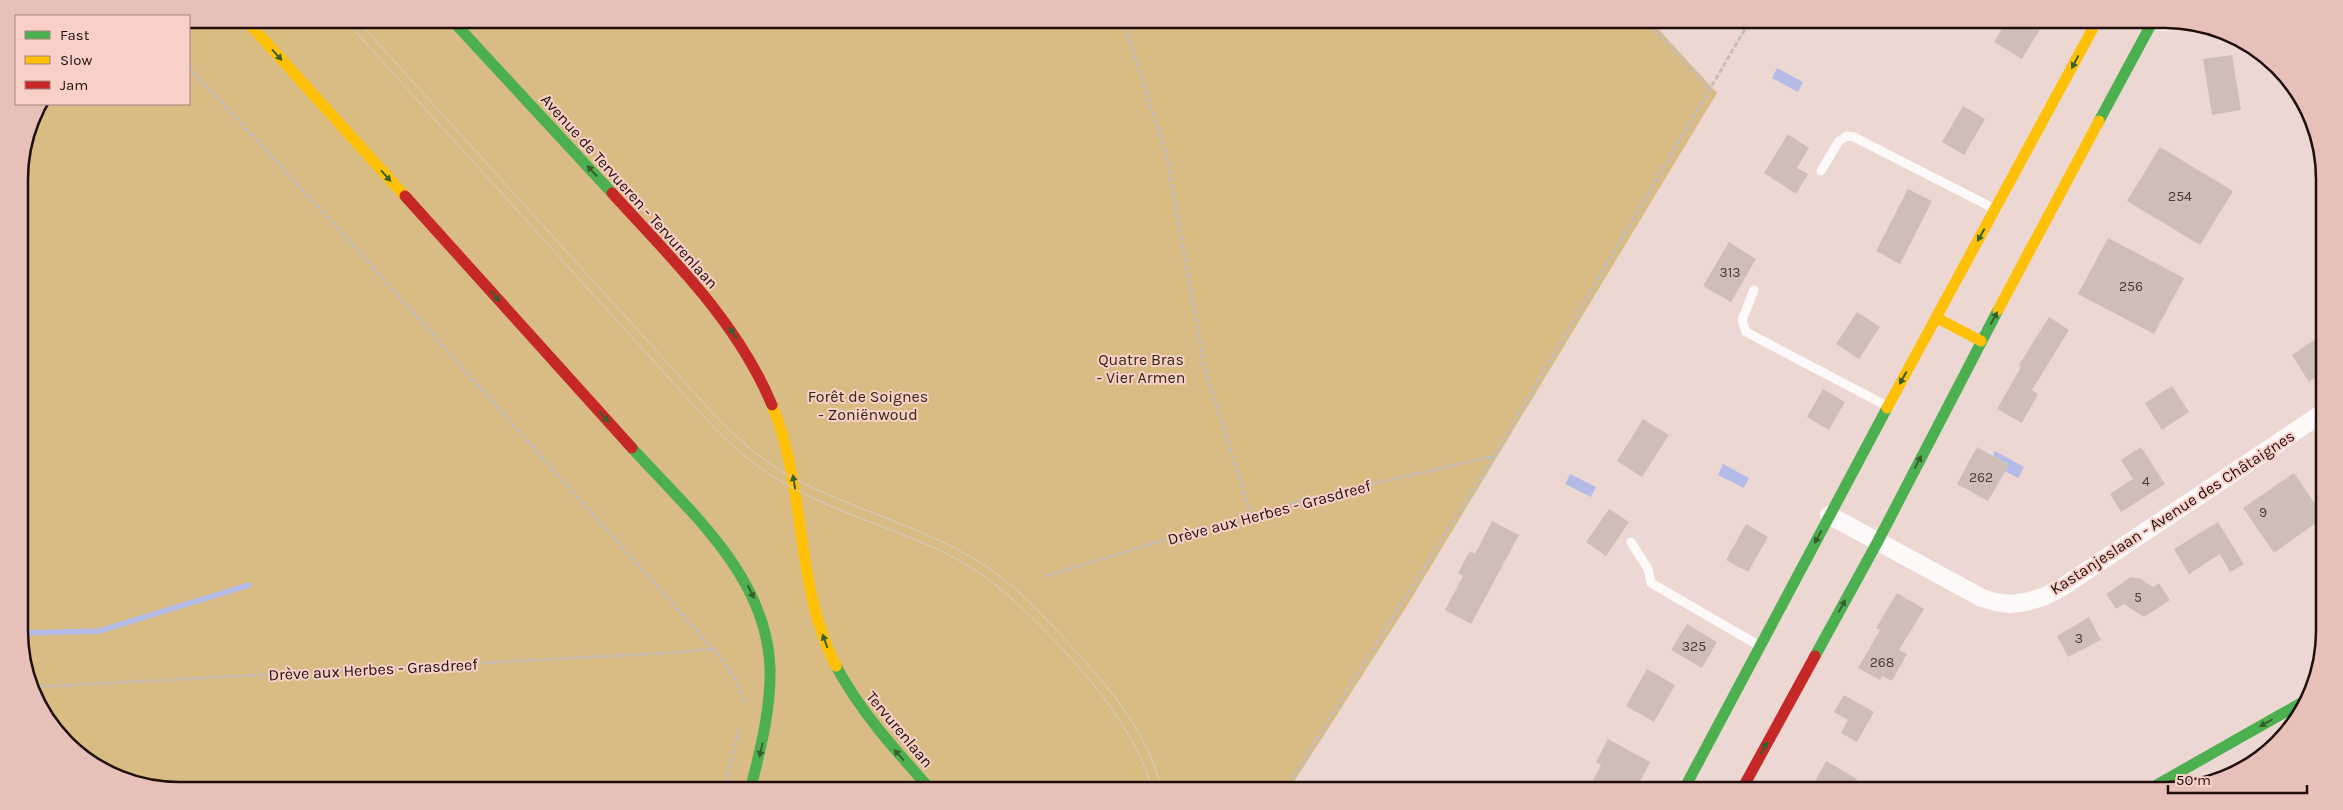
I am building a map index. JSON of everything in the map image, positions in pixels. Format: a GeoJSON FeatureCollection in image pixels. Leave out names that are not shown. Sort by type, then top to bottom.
{"type":"FeatureCollection","features":[{"type":"Feature","properties":{"kind":"main road"},"geometry":{"type":"LineString","coordinates":[[252,28],[725,551],[740,571],[754,598],[768,638],[770,655],[771,689],[768,718],[752,782]]}},
{"type":"Feature","properties":{"kind":"main road","name":"Avenue de Tervueren - Tervurenlaan"},"geometry":{"type":"LineString","coordinates":[[459,28],[689,276],[742,345],[770,400],[786,447],[794,478],[812,600],[832,659],[846,686]]}},
{"type":"Feature","properties":{"kind":"main road"},"geometry":{"type":"LineString","coordinates":[[1688,782],[1829,515],[2093,28]]}},
{"type":"Feature","properties":{"kind":"main road"},"geometry":{"type":"LineString","coordinates":[[1746,782],[1878,540],[2147,28]]}},
{"type":"Feature","properties":{"kind":"main road"},"geometry":{"type":"LineString","coordinates":[[1937,318],[1981,341]]}},
{"type":"Feature","properties":{"kind":"main road","name":"Tervurenlaan"},"geometry":{"type":"LineString","coordinates":[[846,686],[867,717],[924,782]]}},
{"type":"Feature","properties":{"kind":"main road"},"geometry":{"type":"LineString","coordinates":[[2162,782],[2296,705]]}},
{"type":"Feature","properties":{"kind":"street","name":"Kastanjeslaan - Avenue des Châtaignes"},"geometry":{"type":"LineString","coordinates":[[1829,515],[1982,598],[2010,604],[2043,597],[2061,588],[2316,417]]}},
{"type":"Feature","properties":{"kind":"lane"},"geometry":{"type":"LineString","coordinates":[[1821,171],[1840,141],[1847,136],[1854,137],[1995,210]]}},
{"type":"Feature","properties":{"kind":"lane"},"geometry":{"type":"LineString","coordinates":[[1754,290],[1742,320],[1746,332],[1888,406]]}},
{"type":"Feature","properties":{"kind":"lane"},"geometry":{"type":"LineString","coordinates":[[1631,542],[1648,569],[1651,583],[1760,647]]}},
{"type":"Feature","properties":{"kind":"path"},"geometry":{"type":"LineString","coordinates":[[1126,28],[1167,157],[1204,365],[1252,518]]}},
{"type":"Feature","properties":{"kind":"path"},"geometry":{"type":"LineString","coordinates":[[1653,28],[1710,88]]}},
{"type":"Feature","properties":{"kind":"path"},"geometry":{"type":"LineString","coordinates":[[1290,782],[1494,456],[1746,28]]}},
{"type":"Feature","properties":{"kind":"path"},"geometry":{"type":"LineString","coordinates":[[190,68],[344,235],[713,649],[741,688],[745,706]]}},
{"type":"Feature","properties":{"kind":"path","name":"Drève aux Herbes - Grasdreef"},"geometry":{"type":"LineString","coordinates":[[1046,576],[1181,535],[1252,518],[1302,500],[1494,456]]}},
{"type":"Feature","properties":{"kind":"path","name":"Drève aux Herbes - Grasdreef"},"geometry":{"type":"LineString","coordinates":[[39,687],[713,649]]}},
{"type":"Feature","properties":{"kind":"path"},"geometry":{"type":"LineString","coordinates":[[726,782],[741,724]]}},
{"type":"Feature","properties":{"kind":"green space","name":"Forêt de Soignes - Zoniënwoud"},"geometry":{"type":"Polygon","coordinates":[[[190,28],[1657,28],[1717,93],[1408,604],[1294,782],[169,782],[149,780],[130,774],[112,767],[95,757],[65,731],[43,698],[30,661],[28,641],[28,169],[33,139],[39,121],[47,105],[190,105],[190,28]]]}},
{"type":"Feature","properties":{"kind":"water"},"geometry":{"type":"Polygon","coordinates":[[[1777,68],[1803,82],[1798,92],[1772,78],[1777,68]]]}},
{"type":"Feature","properties":{"kind":"water"},"geometry":{"type":"Polygon","coordinates":[[[1995,451],[2024,467],[2018,478],[2005,471],[2008,464],[1993,456],[1995,451]]]}},
{"type":"Feature","properties":{"kind":"water"},"geometry":{"type":"Polygon","coordinates":[[[1723,464],[1749,478],[1744,488],[1718,475],[1723,464]]]}},
{"type":"Feature","properties":{"kind":"water"},"geometry":{"type":"Polygon","coordinates":[[[1570,474],[1596,487],[1591,497],[1565,484],[1570,474]]]}},
{"type":"Feature","properties":{"kind":"building"},"geometry":{"type":"Polygon","coordinates":[[[2003,28],[2041,28],[2022,59],[1994,42],[2003,28]]]}},
{"type":"Feature","properties":{"kind":"building"},"geometry":{"type":"Polygon","coordinates":[[[2232,55],[2241,110],[2212,115],[2203,59],[2232,55]]]}},
{"type":"Feature","properties":{"kind":"building"},"geometry":{"type":"Polygon","coordinates":[[[1963,106],[1985,119],[1964,155],[1942,142],[1963,106]]]}},
{"type":"Feature","properties":{"kind":"building"},"geometry":{"type":"Polygon","coordinates":[[[1788,134],[1809,148],[1797,168],[1808,174],[1796,194],[1764,173],[1788,134]]]}},
{"type":"Feature","properties":{"kind":"building"},"geometry":{"type":"Polygon","coordinates":[[[2160,147],[2233,191],[2200,245],[2127,201],[2160,147]]]}},
{"type":"Feature","properties":{"kind":"building"},"geometry":{"type":"Polygon","coordinates":[[[1908,189],[1932,201],[1900,264],[1876,251],[1908,189]]]}},
{"type":"Feature","properties":{"kind":"building"},"geometry":{"type":"Polygon","coordinates":[[[2108,238],[2184,278],[2154,334],[2078,294],[2108,238]]]}},
{"type":"Feature","properties":{"kind":"building"},"geometry":{"type":"Polygon","coordinates":[[[1729,242],[1756,259],[1731,302],[1703,286],[1729,242]]]}},
{"type":"Feature","properties":{"kind":"building"},"geometry":{"type":"Polygon","coordinates":[[[1857,312],[1880,327],[1859,359],[1836,344],[1857,312]]]}},
{"type":"Feature","properties":{"kind":"building"},"geometry":{"type":"Polygon","coordinates":[[[2049,317],[2069,330],[2032,390],[2038,394],[2022,423],[1997,409],[2021,367],[2019,365],[2049,317]]]}},
{"type":"Feature","properties":{"kind":"building"},"geometry":{"type":"Polygon","coordinates":[[[2316,339],[2316,377],[2309,382],[2292,355],[2316,339]]]}},
{"type":"Feature","properties":{"kind":"building"},"geometry":{"type":"Polygon","coordinates":[[[2172,386],[2189,412],[2162,430],[2145,403],[2172,386]]]}},
{"type":"Feature","properties":{"kind":"building"},"geometry":{"type":"Polygon","coordinates":[[[1823,389],[1845,402],[1829,430],[1807,417],[1823,389]]]}},
{"type":"Feature","properties":{"kind":"building"},"geometry":{"type":"Polygon","coordinates":[[[1643,419],[1669,435],[1642,477],[1617,461],[1643,419]]]}},
{"type":"Feature","properties":{"kind":"building"},"geometry":{"type":"Polygon","coordinates":[[[1977,447],[2009,465],[1988,501],[1957,484],[1977,447]]]}},
{"type":"Feature","properties":{"kind":"building"},"geometry":{"type":"Polygon","coordinates":[[[2141,447],[2165,484],[2121,512],[2110,494],[2133,479],[2121,460],[2141,447]]]}},
{"type":"Feature","properties":{"kind":"building"},"geometry":{"type":"Polygon","coordinates":[[[2294,473],[2316,505],[2316,523],[2274,553],[2243,508],[2294,473]]]}},
{"type":"Feature","properties":{"kind":"building"},"geometry":{"type":"Polygon","coordinates":[[[1609,509],[1629,522],[1606,556],[1586,542],[1609,509]]]}},
{"type":"Feature","properties":{"kind":"building"},"geometry":{"type":"Polygon","coordinates":[[[1492,521],[1519,535],[1471,624],[1445,610],[1463,576],[1458,573],[1470,551],[1475,554],[1492,521]]]}},
{"type":"Feature","properties":{"kind":"building"},"geometry":{"type":"Polygon","coordinates":[[[2218,522],[2244,564],[2230,572],[2220,554],[2189,574],[2174,549],[2218,522]]]}},
{"type":"Feature","properties":{"kind":"building"},"geometry":{"type":"Polygon","coordinates":[[[1746,524],[1768,537],[1748,572],[1726,560],[1746,524]]]}},
{"type":"Feature","properties":{"kind":"building"},"geometry":{"type":"Polygon","coordinates":[[[2131,577],[2141,579],[2153,587],[2159,583],[2170,600],[2144,617],[2124,604],[2116,609],[2106,594],[2131,577]]]}},
{"type":"Feature","properties":{"kind":"building"},"geometry":{"type":"Polygon","coordinates":[[[1897,593],[1924,609],[1899,650],[1907,654],[1892,681],[1882,676],[1880,680],[1858,668],[1880,630],[1876,628],[1897,593]]]}},
{"type":"Feature","properties":{"kind":"building"},"geometry":{"type":"Polygon","coordinates":[[[2089,617],[2101,640],[2068,657],[2057,636],[2089,617]]]}},
{"type":"Feature","properties":{"kind":"building"},"geometry":{"type":"Polygon","coordinates":[[[1687,624],[1717,642],[1702,668],[1671,650],[1687,624]]]}},
{"type":"Feature","properties":{"kind":"building"},"geometry":{"type":"Polygon","coordinates":[[[1647,669],[1675,685],[1654,722],[1626,706],[1647,669]]]}},
{"type":"Feature","properties":{"kind":"building"},"geometry":{"type":"Polygon","coordinates":[[[1844,695],[1874,712],[1857,742],[1841,733],[1848,720],[1834,712],[1844,695]]]}},
{"type":"Feature","properties":{"kind":"building"},"geometry":{"type":"Polygon","coordinates":[[[1608,739],[1650,762],[1640,782],[1592,782],[1601,765],[1596,762],[1608,739]]]}},
{"type":"Feature","properties":{"kind":"building"},"geometry":{"type":"Polygon","coordinates":[[[1826,761],[1857,779],[1856,782],[1815,782],[1826,761]]]}},
{"type":"Feature","properties":{"kind":"waterway"},"geometry":{"type":"LineString","coordinates":[[28,633],[99,631],[249,585]]}},
{"type":"Feature","properties":{"kind":"tram line"},"geometry":{"type":"LineString","coordinates":[[352,28],[727,440],[765,471],[786,484],[808,496],[947,554],[963,562],[1005,593],[1055,641],[1100,692],[1125,729],[1136,749],[1150,782]]}},
{"type":"Feature","properties":{"kind":"tram line"},"geometry":{"type":"LineString","coordinates":[[364,28],[710,410],[739,439],[771,464],[795,479],[840,500],[934,538],[978,561],[1023,596],[1076,651],[1112,693],[1142,739],[1160,782]]}},
{"type":"Feature","properties":{"kind":"traffic: fast"},"geometry":{"type":"LineString","coordinates":[[459,28],[612,193]]}},
{"type":"Feature","properties":{"kind":"traffic: fast"},"geometry":{"type":"LineString","coordinates":[[2099,121],[2149,28]]}},
{"type":"Feature","properties":{"kind":"traffic: fast"},"geometry":{"type":"LineString","coordinates":[[1815,656],[1878,541],[1998,310]]}},
{"type":"Feature","properties":{"kind":"traffic: fast"},"geometry":{"type":"LineString","coordinates":[[1688,782],[1887,408]]}},
{"type":"Feature","properties":{"kind":"traffic: fast"},"geometry":{"type":"LineString","coordinates":[[632,448],[700,521],[721,547],[740,575],[755,604],[766,635],[770,684],[764,730],[752,782]]}},
{"type":"Feature","properties":{"kind":"traffic: fast"},"geometry":{"type":"LineString","coordinates":[[836,666],[868,716],[924,782]]}},
{"type":"Feature","properties":{"kind":"traffic: fast"},"geometry":{"type":"LineString","coordinates":[[2162,782],[2295,706]]}},
{"type":"Feature","properties":{"kind":"traffic: slow"},"geometry":{"type":"LineString","coordinates":[[253,28],[405,196]]}},
{"type":"Feature","properties":{"kind":"traffic: slow"},"geometry":{"type":"LineString","coordinates":[[1887,408],[2093,28]]}},
{"type":"Feature","properties":{"kind":"traffic: slow"},"geometry":{"type":"LineString","coordinates":[[1998,310],[2099,121]]}},
{"type":"Feature","properties":{"kind":"traffic: slow"},"geometry":{"type":"LineString","coordinates":[[1937,318],[1981,341]]}},
{"type":"Feature","properties":{"kind":"traffic: slow"},"geometry":{"type":"LineString","coordinates":[[772,405],[783,437],[791,470],[813,603],[823,635],[836,666]]}},
{"type":"Feature","properties":{"kind":"traffic: jam"},"geometry":{"type":"LineString","coordinates":[[612,193],[680,267],[722,318],[758,374],[772,405]]}},
{"type":"Feature","properties":{"kind":"traffic: jam"},"geometry":{"type":"LineString","coordinates":[[405,196],[632,448]]}},
{"type":"Feature","properties":{"kind":"traffic: jam"},"geometry":{"type":"LineString","coordinates":[[1746,782],[1815,656]]}},
{"type":"Feature","properties":{"kind":"park label","name":"Quatre Bras - Vier Armen"},"geometry":{"type":"Point","coordinates":[1141,368]}}]}
